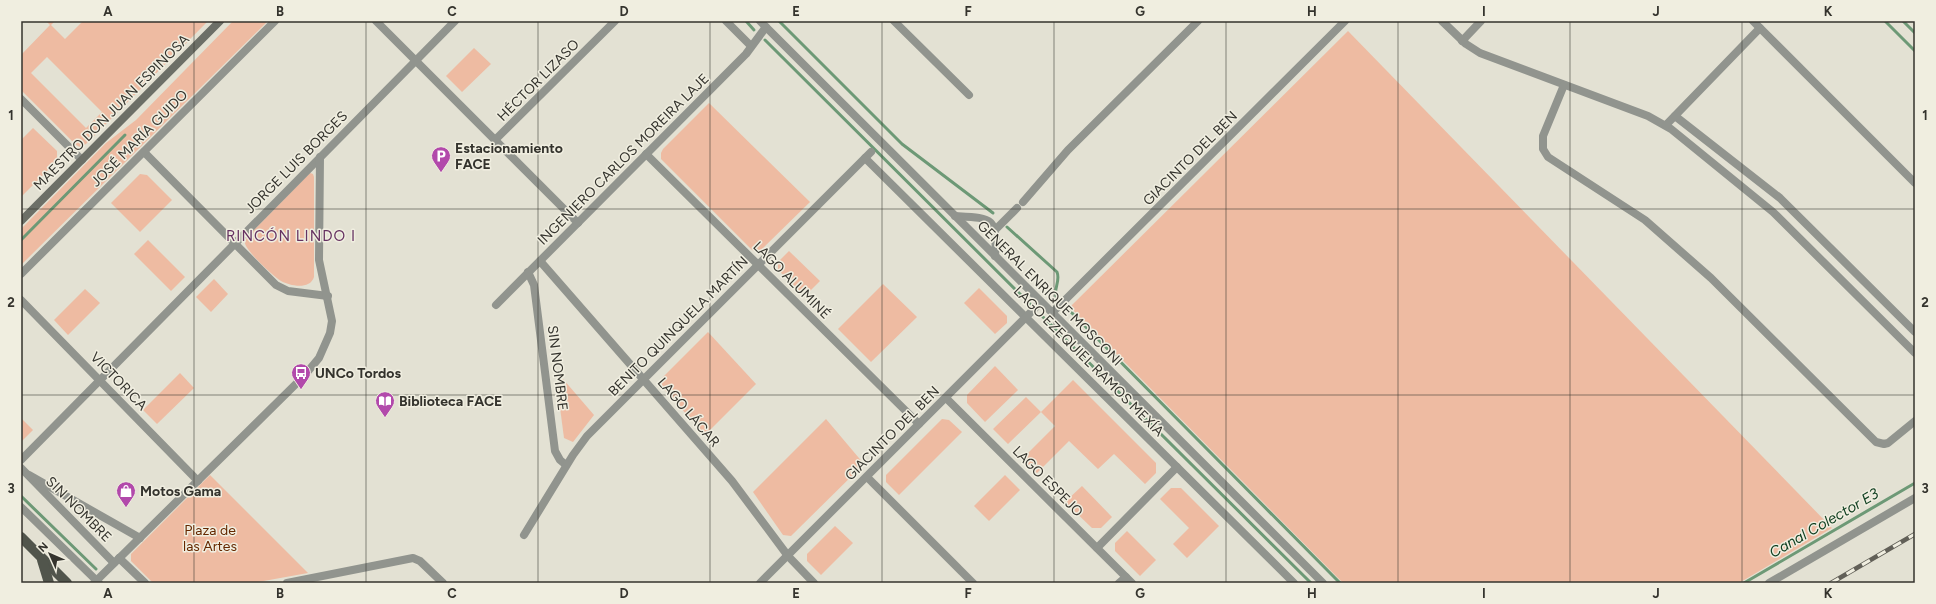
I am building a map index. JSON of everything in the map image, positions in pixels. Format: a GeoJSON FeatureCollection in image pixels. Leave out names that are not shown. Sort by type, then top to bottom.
{"type":"FeatureCollection","features":[{"type":"Feature","properties":{"kind":"main road","name":"MAESTRO DON JUAN ESPINOSA"},"geometry":{"type":"LineString","coordinates":[[21,221],[220,21]]}},
{"type":"Feature","properties":{"kind":"main road"},"geometry":{"type":"LineString","coordinates":[[21,537],[67,583]]}},
{"type":"Feature","properties":{"kind":"main road"},"geometry":{"type":"LineString","coordinates":[[39,555],[49,583]]}},
{"type":"Feature","properties":{"kind":"street","name":"JOSÉ MARÍA GUIDO"},"geometry":{"type":"LineString","coordinates":[[21,274],[275,21]]}},
{"type":"Feature","properties":{"kind":"street"},"geometry":{"type":"LineString","coordinates":[[376,21],[578,223]]}},
{"type":"Feature","properties":{"kind":"street","name":"JORGE LUIS BORGES"},"geometry":{"type":"LineString","coordinates":[[21,460],[455,21]]}},
{"type":"Feature","properties":{"kind":"street","name":"HÉCTOR LIZASO"},"geometry":{"type":"LineString","coordinates":[[495,140],[615,21]]}},
{"type":"Feature","properties":{"kind":"street"},"geometry":{"type":"LineString","coordinates":[[726,21],[752,46]]}},
{"type":"Feature","properties":{"kind":"street","name":"GENERAL ENRIQUE MOSCONI"},"geometry":{"type":"LineString","coordinates":[[760,21],[1323,583]]}},
{"type":"Feature","properties":{"kind":"street"},"geometry":{"type":"LineString","coordinates":[[894,21],[969,95]]}},
{"type":"Feature","properties":{"kind":"street"},"geometry":{"type":"LineString","coordinates":[[996,230],[1068,150],[1198,21]]}},
{"type":"Feature","properties":{"kind":"street","name":"GIACINTO DEL BEN"},"geometry":{"type":"LineString","coordinates":[[1052,313],[1346,21]]}},
{"type":"Feature","properties":{"kind":"street"},"geometry":{"type":"LineString","coordinates":[[1442,21],[1462,41],[1480,54],[1648,116],[1666,125],[1777,215],[1915,353]]}},
{"type":"Feature","properties":{"kind":"street"},"geometry":{"type":"LineString","coordinates":[[1462,41],[1482,21]]}},
{"type":"Feature","properties":{"kind":"street"},"geometry":{"type":"LineString","coordinates":[[1753,21],[1915,183]]}},
{"type":"Feature","properties":{"kind":"street","name":"INGENIERO CARLOS MOREIRA LAJE"},"geometry":{"type":"LineString","coordinates":[[496,306],[752,46],[766,27]]}},
{"type":"Feature","properties":{"kind":"street"},"geometry":{"type":"LineString","coordinates":[[1666,125],[1760,28]]}},
{"type":"Feature","properties":{"kind":"street"},"geometry":{"type":"LineString","coordinates":[[1564,85],[1543,136],[1543,149],[1548,157],[1648,222],[1711,278],[1876,442],[1884,444],[1888,443],[1915,421]]}},
{"type":"Feature","properties":{"kind":"street"},"geometry":{"type":"LineString","coordinates":[[21,99],[82,160]]}},
{"type":"Feature","properties":{"kind":"street"},"geometry":{"type":"LineString","coordinates":[[1675,116],[1780,198],[1915,332]]}},
{"type":"Feature","properties":{"kind":"street"},"geometry":{"type":"LineString","coordinates":[[144,152],[271,280],[282,288],[294,292],[328,296]]}},
{"type":"Feature","properties":{"kind":"street","name":"LAGO ALUMINÉ"},"geometry":{"type":"LineString","coordinates":[[646,154],[919,424]]}},
{"type":"Feature","properties":{"kind":"street","name":"BENITO QUINQUELA MARTÍN"},"geometry":{"type":"LineString","coordinates":[[524,535],[566,465],[587,436],[868,155]]}},
{"type":"Feature","properties":{"kind":"street","name":"LAGO EZEQUIEL RAMOS MEXÍA"},"geometry":{"type":"LineString","coordinates":[[868,155],[1026,318],[1294,583]]}},
{"type":"Feature","properties":{"kind":"street"},"geometry":{"type":"LineString","coordinates":[[21,507],[96,582],[316,363],[332,325],[332,314],[319,260],[320,156]]}},
{"type":"Feature","properties":{"kind":"street"},"geometry":{"type":"LineString","coordinates":[[955,216],[985,219],[992,225],[996,230],[995,256]]}},
{"type":"Feature","properties":{"kind":"street","name":"LAGO LÁCAR"},"geometry":{"type":"LineString","coordinates":[[540,261],[732,481],[788,556],[814,583]]}},
{"type":"Feature","properties":{"kind":"street","name":"SIN NOMBRE"},"geometry":{"type":"LineString","coordinates":[[528,272],[534,285],[555,451],[560,460],[566,465]]}},
{"type":"Feature","properties":{"kind":"street","name":"VICTORICA"},"geometry":{"type":"LineString","coordinates":[[21,300],[198,480]]}},
{"type":"Feature","properties":{"kind":"street","name":"GIACINTO DEL BEN"},"geometry":{"type":"LineString","coordinates":[[760,583],[1041,302]]}},
{"type":"Feature","properties":{"kind":"street","name":"LAGO ESPEJO"},"geometry":{"type":"LineString","coordinates":[[946,398],[1132,583]]}},
{"type":"Feature","properties":{"kind":"street"},"geometry":{"type":"LineString","coordinates":[[1097,548],[1178,467]]}},
{"type":"Feature","properties":{"kind":"street","name":"SIN NOMBRE"},"geometry":{"type":"LineString","coordinates":[[24,471],[140,538]]}},
{"type":"Feature","properties":{"kind":"street","name":"SIN NOMBRE"},"geometry":{"type":"LineString","coordinates":[[24,471],[44,493],[144,583]]}},
{"type":"Feature","properties":{"kind":"street"},"geometry":{"type":"LineString","coordinates":[[867,477],[973,583]]}},
{"type":"Feature","properties":{"kind":"street"},"geometry":{"type":"LineString","coordinates":[[1770,583],[1915,498]]}},
{"type":"Feature","properties":{"kind":"street"},"geometry":{"type":"LineString","coordinates":[[287,583],[410,558],[418,559],[443,583]]}},
{"type":"Feature","properties":{"kind":"street"},"geometry":{"type":"LineString","coordinates":[[1119,583],[1126,577]]}},
{"type":"Feature","properties":{"kind":"green space"},"geometry":{"type":"Polygon","coordinates":[[[46,21],[55,21],[51,25],[65,39],[83,21],[208,21],[86,144],[80,147],[76,145],[21,90],[21,55],[50,25],[46,21]],[[47,57],[31,73],[86,128],[102,112],[47,57]]]}},
{"type":"Feature","properties":{"kind":"green space"},"geometry":{"type":"Polygon","coordinates":[[[233,21],[268,21],[21,265],[21,229],[106,143],[136,120],[233,21]]]}},
{"type":"Feature","properties":{"kind":"green space"},"geometry":{"type":"Polygon","coordinates":[[[1348,31],[1832,528],[1739,583],[1343,583],[1070,307],[1348,31]]]}},
{"type":"Feature","properties":{"kind":"green space"},"geometry":{"type":"Polygon","coordinates":[[[474,48],[491,64],[462,92],[446,76],[474,48]]]}},
{"type":"Feature","properties":{"kind":"green space"},"geometry":{"type":"Polygon","coordinates":[[[709,103],[810,202],[759,252],[752,250],[661,159],[663,149],[709,103]]]}},
{"type":"Feature","properties":{"kind":"green space"},"geometry":{"type":"Polygon","coordinates":[[[33,128],[57,151],[57,161],[21,197],[21,140],[33,128]]]}},
{"type":"Feature","properties":{"kind":"green space"},"geometry":{"type":"Polygon","coordinates":[[[310,173],[313,174],[314,177],[314,277],[308,284],[299,286],[281,281],[272,274],[250,252],[245,243],[247,237],[310,173]]]}},
{"type":"Feature","properties":{"kind":"green space"},"geometry":{"type":"Polygon","coordinates":[[[140,174],[147,175],[172,200],[140,232],[111,203],[140,174]]]}},
{"type":"Feature","properties":{"kind":"green space"},"geometry":{"type":"Polygon","coordinates":[[[148,240],[185,277],[171,291],[134,254],[148,240]]]}},
{"type":"Feature","properties":{"kind":"green space"},"geometry":{"type":"Polygon","coordinates":[[[789,251],[820,281],[805,296],[778,270],[778,262],[789,251]]]}},
{"type":"Feature","properties":{"kind":"green space"},"geometry":{"type":"Polygon","coordinates":[[[214,279],[228,294],[211,312],[196,297],[214,279]]]}},
{"type":"Feature","properties":{"kind":"green space"},"geometry":{"type":"Polygon","coordinates":[[[883,284],[917,317],[871,362],[838,329],[883,284]]]}},
{"type":"Feature","properties":{"kind":"green space"},"geometry":{"type":"Polygon","coordinates":[[[979,288],[1007,316],[1007,323],[995,334],[964,303],[979,288]]]}},
{"type":"Feature","properties":{"kind":"green space"},"geometry":{"type":"Polygon","coordinates":[[[85,289],[100,303],[68,335],[54,320],[85,289]]]}},
{"type":"Feature","properties":{"kind":"green space"},"geometry":{"type":"Polygon","coordinates":[[[708,332],[756,384],[705,435],[662,387],[662,378],[708,332]]]}},
{"type":"Feature","properties":{"kind":"green space"},"geometry":{"type":"Polygon","coordinates":[[[995,366],[1018,390],[985,422],[967,403],[967,395],[995,366]]]}},
{"type":"Feature","properties":{"kind":"green space"},"geometry":{"type":"Polygon","coordinates":[[[180,373],[194,388],[157,424],[143,410],[180,373]]]}},
{"type":"Feature","properties":{"kind":"green space"},"geometry":{"type":"Polygon","coordinates":[[[563,379],[594,415],[573,442],[564,438],[557,385],[563,379]]]}},
{"type":"Feature","properties":{"kind":"green space"},"geometry":{"type":"Polygon","coordinates":[[[1073,380],[1156,463],[1156,473],[1145,484],[1114,454],[1098,469],[1069,441],[1037,473],[1022,459],[1055,426],[1041,412],[1073,380]]]}},
{"type":"Feature","properties":{"kind":"green space"},"geometry":{"type":"Polygon","coordinates":[[[1026,397],[1041,412],[1008,444],[993,429],[1026,397]]]}},
{"type":"Feature","properties":{"kind":"green space"},"geometry":{"type":"Polygon","coordinates":[[[21,418],[33,430],[21,442],[21,418]]]}},
{"type":"Feature","properties":{"kind":"green space"},"geometry":{"type":"Polygon","coordinates":[[[826,419],[864,464],[791,536],[783,535],[753,492],[826,419]]]}},
{"type":"Feature","properties":{"kind":"green space"},"geometry":{"type":"Polygon","coordinates":[[[942,419],[949,420],[962,432],[899,495],[886,482],[886,475],[942,419]]]}},
{"type":"Feature","properties":{"kind":"green space","name":"Plaza de las Artes"},"geometry":{"type":"Polygon","coordinates":[[[210,475],[308,573],[252,583],[153,583],[131,561],[131,554],[210,475]]]}},
{"type":"Feature","properties":{"kind":"green space"},"geometry":{"type":"Polygon","coordinates":[[[1005,475],[1020,490],[989,521],[974,506],[1005,475]]]}},
{"type":"Feature","properties":{"kind":"green space"},"geometry":{"type":"Polygon","coordinates":[[[1082,486],[1112,517],[1101,528],[1092,528],[1065,502],[1082,486]]]}},
{"type":"Feature","properties":{"kind":"green space"},"geometry":{"type":"Polygon","coordinates":[[[1171,488],[1181,488],[1219,526],[1187,558],[1173,544],[1189,528],[1160,499],[1171,488]]]}},
{"type":"Feature","properties":{"kind":"green space"},"geometry":{"type":"Polygon","coordinates":[[[835,526],[853,543],[821,575],[807,561],[807,554],[835,526]]]}},
{"type":"Feature","properties":{"kind":"green space"},"geometry":{"type":"Polygon","coordinates":[[[1127,531],[1156,560],[1140,576],[1115,551],[1115,543],[1127,531]]]}},
{"type":"Feature","properties":{"kind":"waterway"},"geometry":{"type":"LineString","coordinates":[[746,21],[754,30]]}},
{"type":"Feature","properties":{"kind":"waterway"},"geometry":{"type":"LineString","coordinates":[[779,21],[902,144],[993,213]]}},
{"type":"Feature","properties":{"kind":"waterway"},"geometry":{"type":"LineString","coordinates":[[1885,21],[1915,51]]}},
{"type":"Feature","properties":{"kind":"waterway"},"geometry":{"type":"LineString","coordinates":[[1903,21],[1915,33]]}},
{"type":"Feature","properties":{"kind":"waterway"},"geometry":{"type":"LineString","coordinates":[[765,40],[1030,304]]}},
{"type":"Feature","properties":{"kind":"waterway"},"geometry":{"type":"LineString","coordinates":[[21,240],[125,135]]}},
{"type":"Feature","properties":{"kind":"waterway"},"geometry":{"type":"LineString","coordinates":[[1007,227],[1057,272],[1058,279],[1055,292],[1057,298]]}},
{"type":"Feature","properties":{"kind":"waterway"},"geometry":{"type":"LineString","coordinates":[[1067,308],[1340,583]]}},
{"type":"Feature","properties":{"kind":"waterway"},"geometry":{"type":"LineString","coordinates":[[1041,315],[1311,583]]}},
{"type":"Feature","properties":{"kind":"waterway","name":"Canal Colector E3"},"geometry":{"type":"LineString","coordinates":[[1744,583],[1915,483]]}},
{"type":"Feature","properties":{"kind":"waterway"},"geometry":{"type":"LineString","coordinates":[[21,496],[96,569]]}},
{"type":"Feature","properties":{"kind":"railway"},"geometry":{"type":"LineString","coordinates":[[1831,583],[1915,534]]}},
{"type":"Feature","properties":{"kind":"place","name":"Estacionamiento FACE"},"geometry":{"type":"Point","coordinates":[441,173]}},
{"type":"Feature","properties":{"kind":"place","name":"UNCo Tordos"},"geometry":{"type":"Point","coordinates":[301,390]}},
{"type":"Feature","properties":{"kind":"place","name":"Biblioteca FACE"},"geometry":{"type":"Point","coordinates":[385,418]}},
{"type":"Feature","properties":{"kind":"place","name":"Motos Gama"},"geometry":{"type":"Point","coordinates":[126,508]}},
{"type":"Feature","properties":{"kind":"district","name":"RINCÓN LINDO I"},"geometry":{"type":"Point","coordinates":[291,236]}}]}
